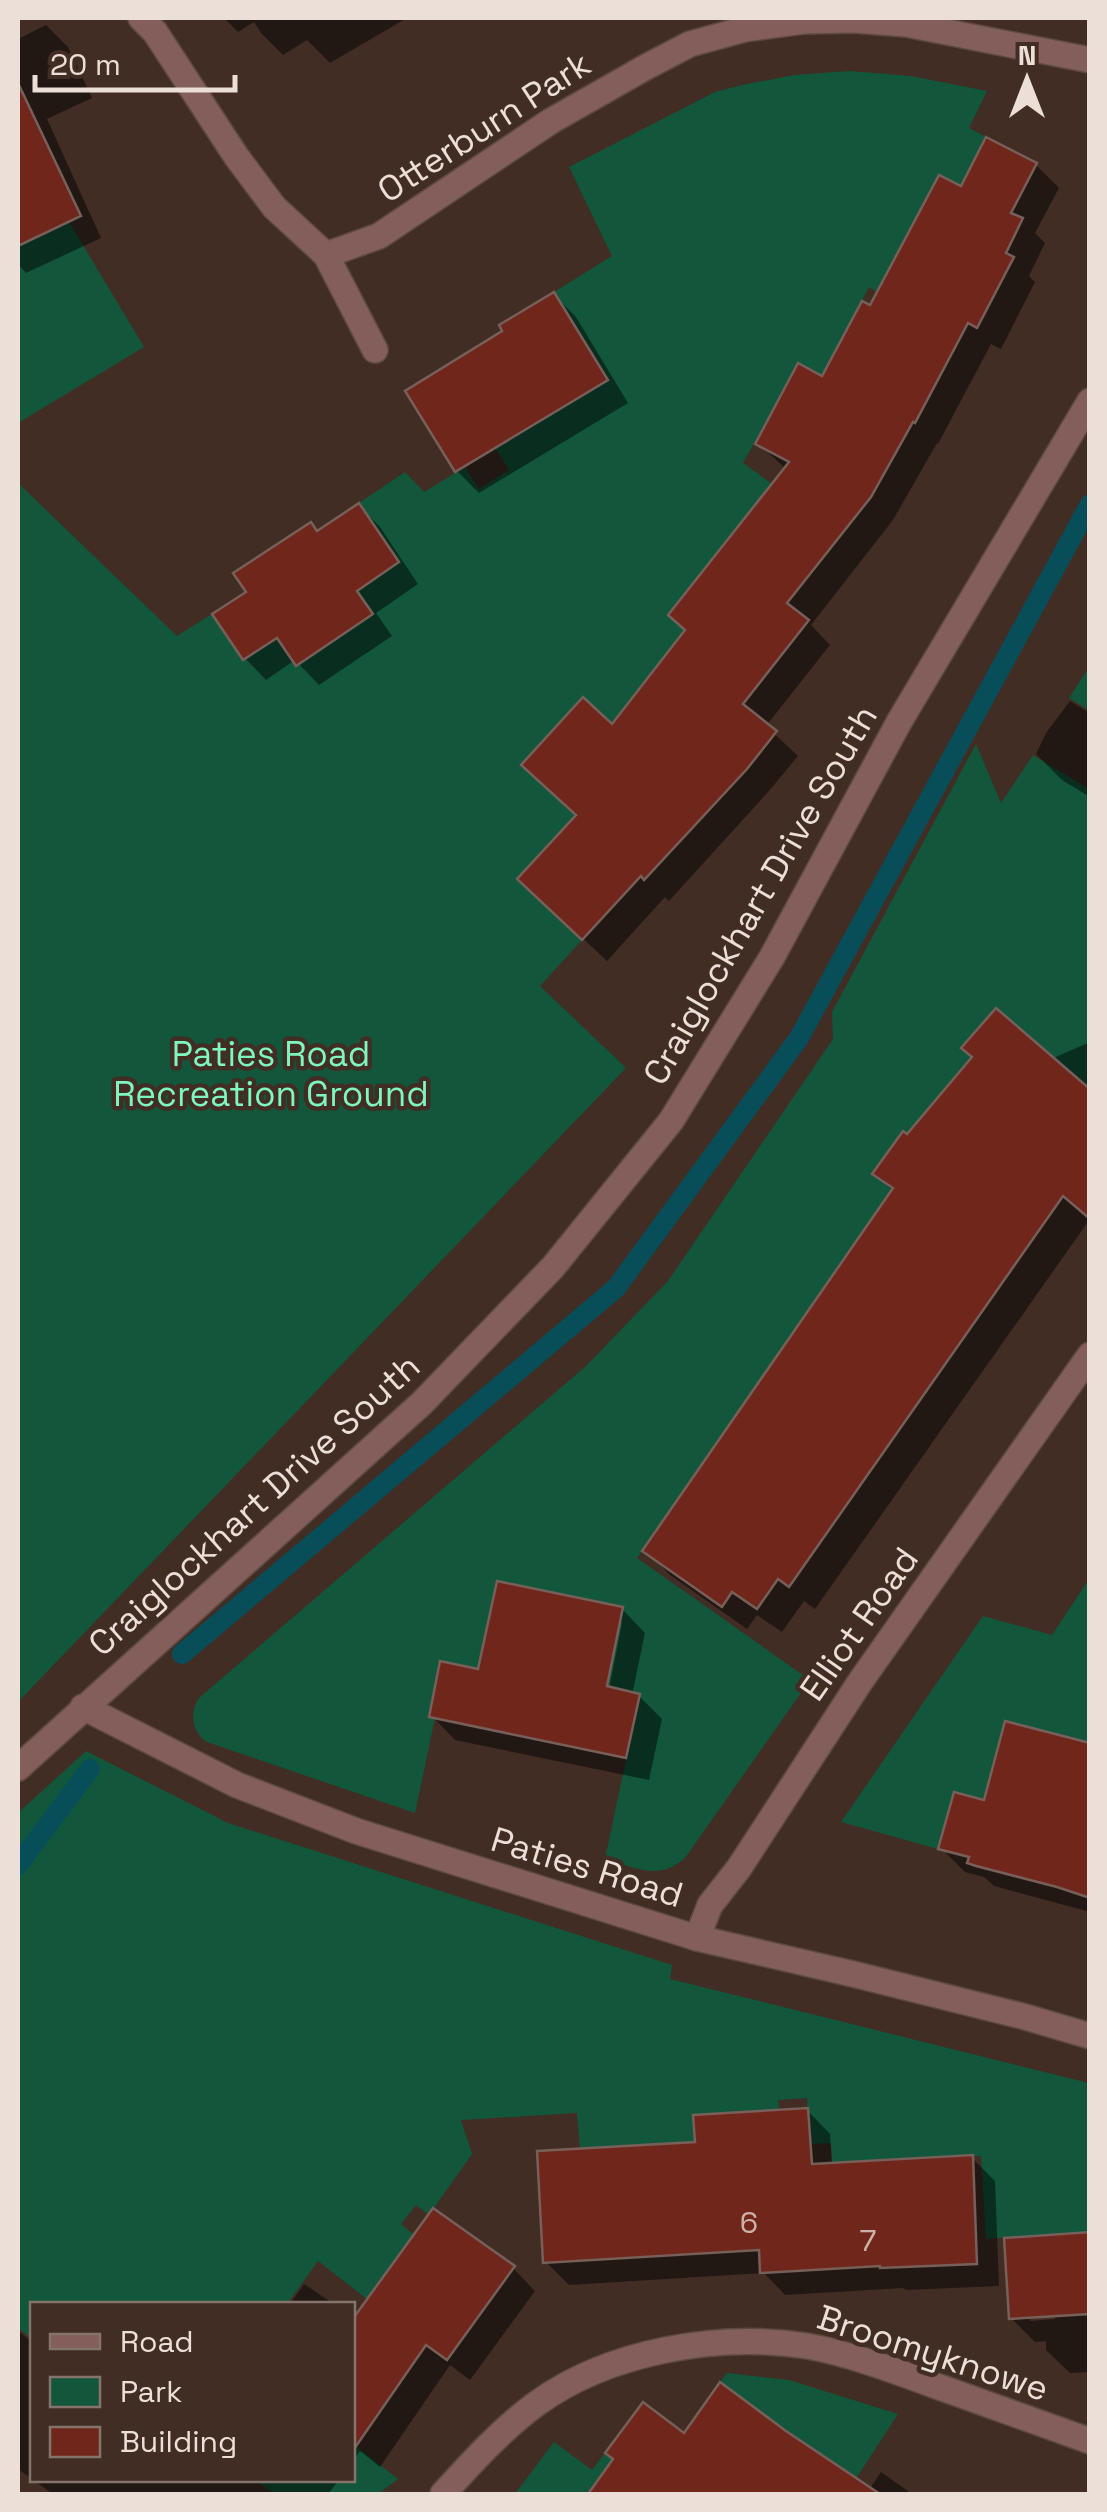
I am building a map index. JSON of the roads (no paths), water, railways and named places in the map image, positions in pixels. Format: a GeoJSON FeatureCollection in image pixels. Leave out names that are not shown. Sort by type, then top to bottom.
{"type":"FeatureCollection","features":[{"type":"Feature","properties":{"kind":"street"},"geometry":{"type":"LineString","coordinates":[[142,18],[274,207],[326,255],[375,350]]}},
{"type":"Feature","properties":{"kind":"street","name":"Otterburn Park"},"geometry":{"type":"LineString","coordinates":[[326,255],[379,236],[550,121],[646,67],[690,44],[745,29],[821,20],[906,24],[1090,60]]}},
{"type":"Feature","properties":{"kind":"street","name":"Craiglockhart Drive South"},"geometry":{"type":"LineString","coordinates":[[18,1768],[422,1403],[553,1267],[671,1120],[772,957],[899,722],[1090,401]]}},
{"type":"Feature","properties":{"kind":"street","name":"Elliot Road"},"geometry":{"type":"LineString","coordinates":[[697,1938],[710,1904],[739,1868],[860,1682],[1090,1355]]}},
{"type":"Feature","properties":{"kind":"street","name":"Paties Road"},"geometry":{"type":"LineString","coordinates":[[83,1707],[238,1785],[356,1831],[697,1938],[890,1983],[1090,2036]]}},
{"type":"Feature","properties":{"kind":"street","name":"Broomyknowe"},"geometry":{"type":"LineString","coordinates":[[443,2494],[507,2428],[567,2385],[606,2366],[646,2354],[741,2340],[808,2346],[892,2370],[1090,2441]]}},
{"type":"Feature","properties":{"kind":"waterway"},"geometry":{"type":"LineString","coordinates":[[182,1654],[616,1288],[799,1038],[1090,504]]}},
{"type":"Feature","properties":{"kind":"waterway"},"geometry":{"type":"LineString","coordinates":[[18,1865],[90,1769]]}},
{"type":"Feature","properties":{"kind":"park label","name":"Paties Road Recreation Ground"},"geometry":{"type":"Point","coordinates":[271,1074]}}]}
